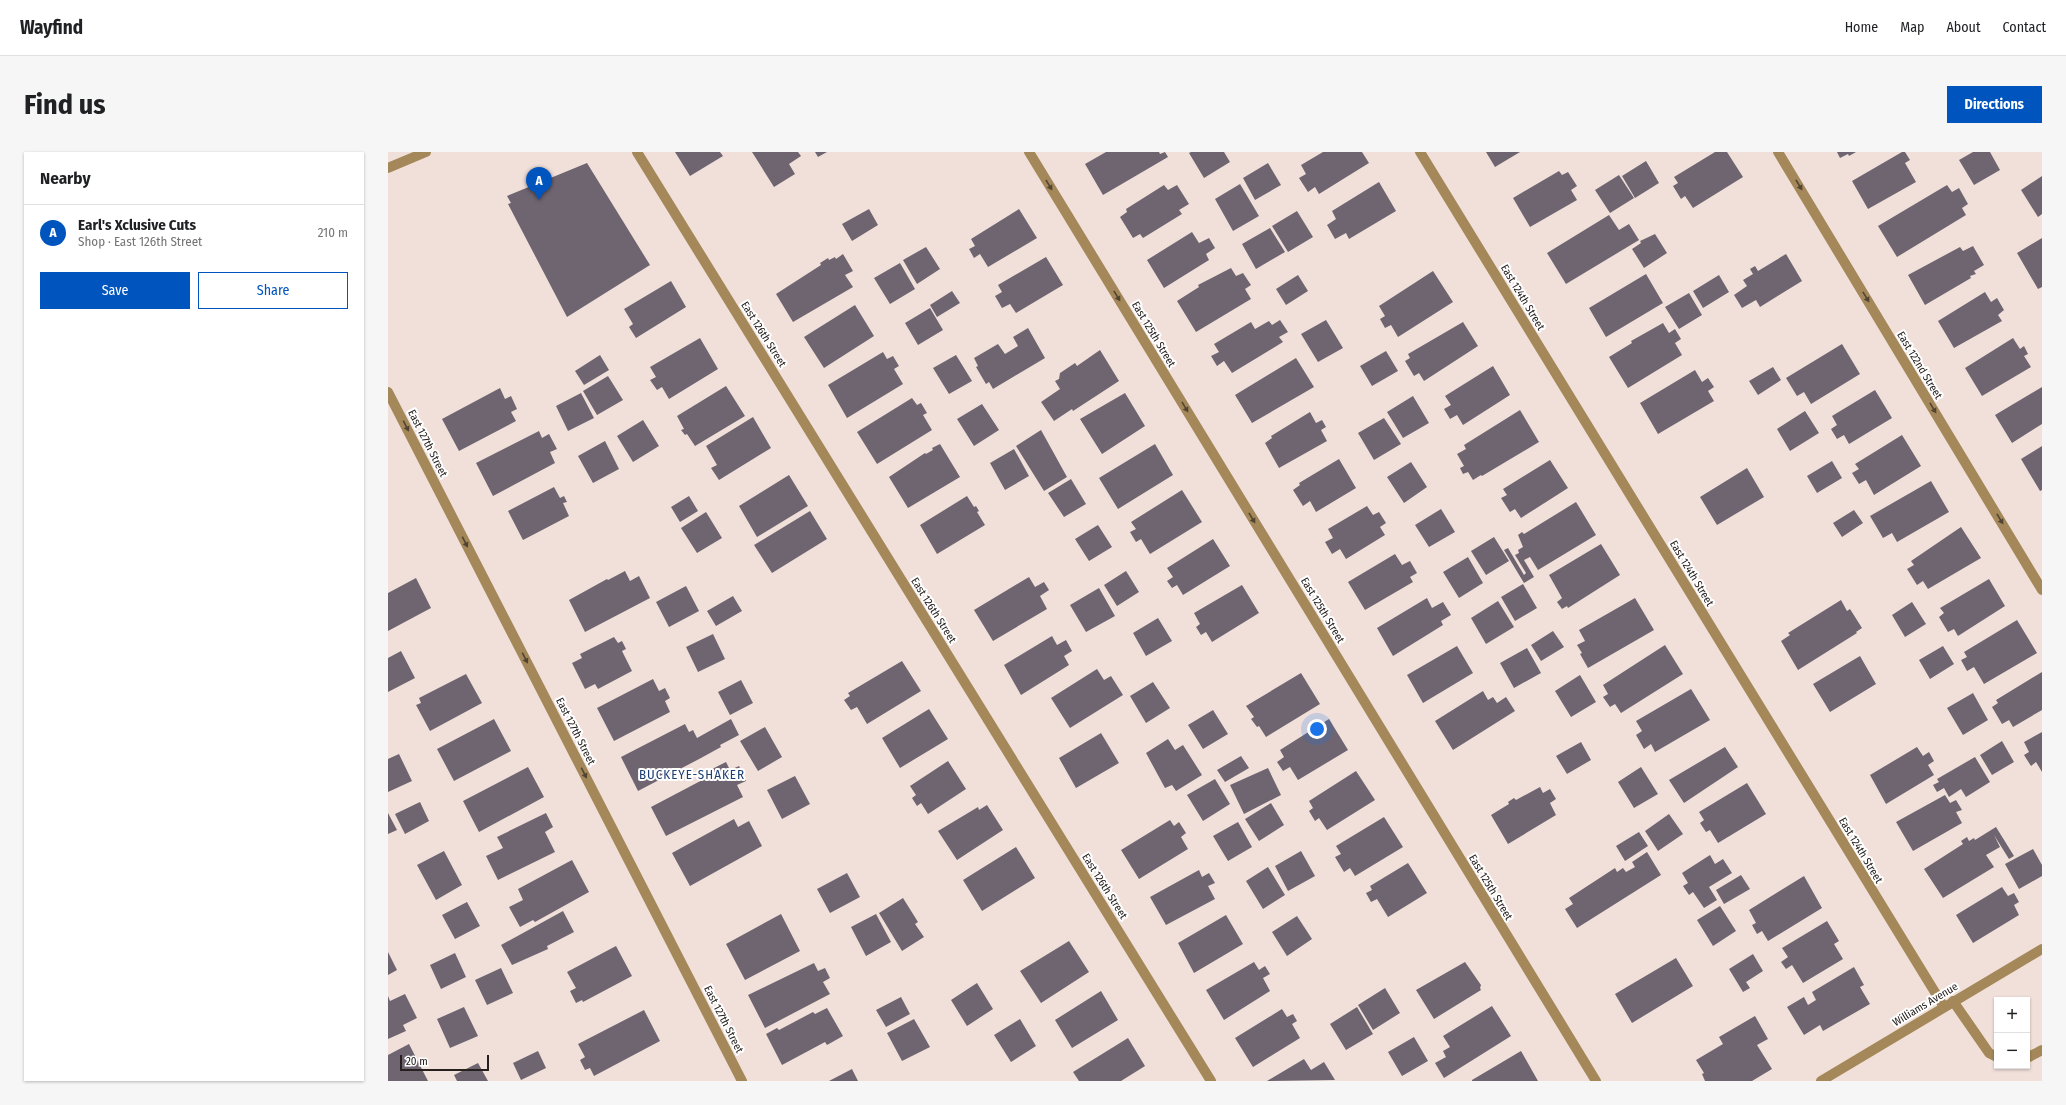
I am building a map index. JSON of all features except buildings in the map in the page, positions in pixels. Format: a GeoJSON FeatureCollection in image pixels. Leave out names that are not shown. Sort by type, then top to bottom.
{"type":"FeatureCollection","features":[{"type":"Feature","properties":{"kind":"street"},"geometry":{"type":"LineString","coordinates":[[388,168],[426,152]]}},
{"type":"Feature","properties":{"kind":"street","name":"East 126th Street"},"geometry":{"type":"LineString","coordinates":[[637,152],[1211,1081]]}},
{"type":"Feature","properties":{"kind":"street","name":"East 125th Street"},"geometry":{"type":"LineString","coordinates":[[1029,152],[1596,1081]]}},
{"type":"Feature","properties":{"kind":"street","name":"East 124th Street"},"geometry":{"type":"LineString","coordinates":[[1420,152],[1944,1007]]}},
{"type":"Feature","properties":{"kind":"street","name":"East 122nd Street"},"geometry":{"type":"LineString","coordinates":[[1778,152],[2042,590]]}},
{"type":"Feature","properties":{"kind":"street","name":"East 127th Street"},"geometry":{"type":"LineString","coordinates":[[388,392],[742,1081]]}},
{"type":"Feature","properties":{"kind":"street","name":"Williams Avenue"},"geometry":{"type":"LineString","coordinates":[[1821,1081],[2042,949]]}},
{"type":"Feature","properties":{"kind":"street"},"geometry":{"type":"LineString","coordinates":[[1954,1001],[1989,1053],[1994,1056]]}},
{"type":"Feature","properties":{"kind":"street"},"geometry":{"type":"LineString","coordinates":[[2030,1056],[2042,1050]]}},
{"type":"Feature","properties":{"kind":"place","name":"Earl's Xclusive Cuts"},"geometry":{"type":"Point","coordinates":[539,200]}},
{"type":"Feature","properties":{"kind":"district","name":"BUCKEYE-SHAKER"},"geometry":{"type":"Point","coordinates":[692,774]}}]}
